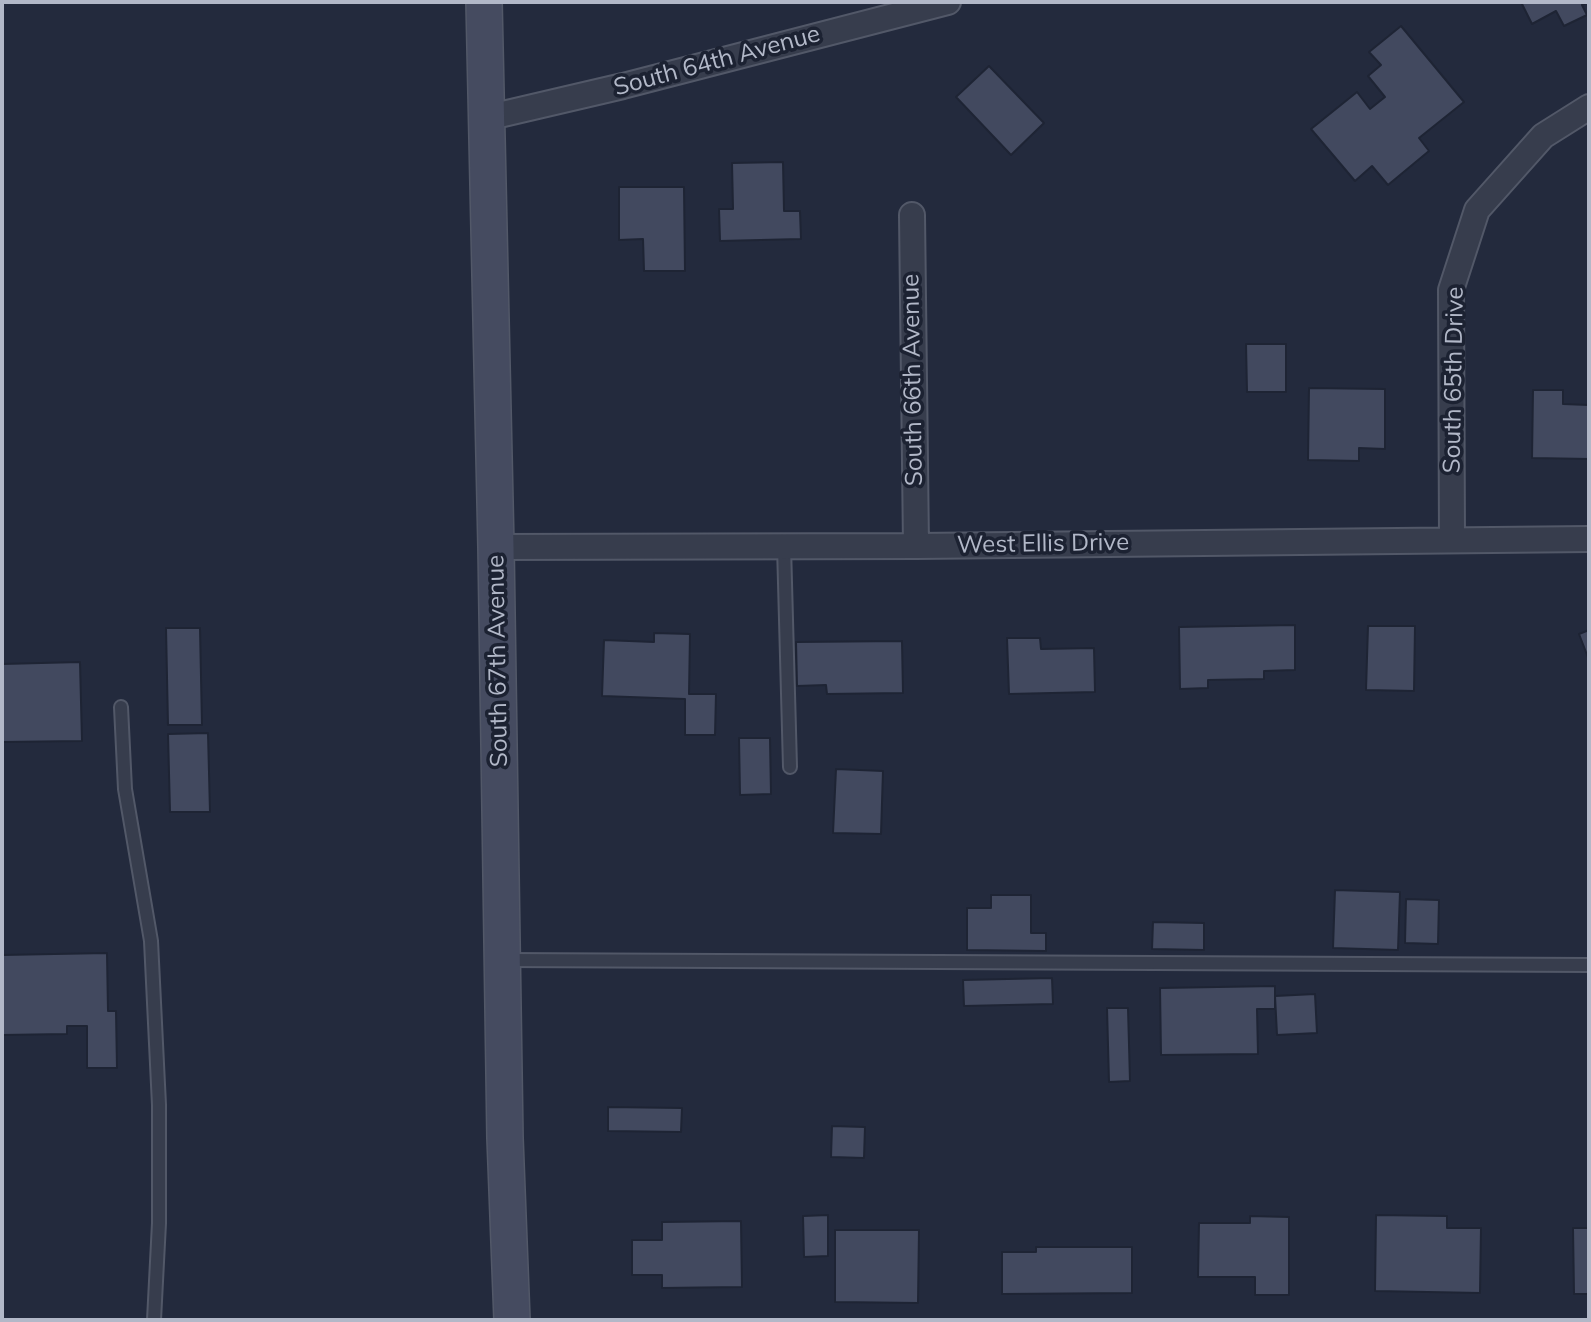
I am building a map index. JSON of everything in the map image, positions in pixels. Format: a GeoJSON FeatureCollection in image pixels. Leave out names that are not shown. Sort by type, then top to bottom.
{"type":"FeatureCollection","features":[{"type":"Feature","properties":{"kind":"main road","name":"South 67th Avenue"},"geometry":{"type":"LineString","coordinates":[[484,2],[505,1138],[512,1320]]}},
{"type":"Feature","properties":{"kind":"street","name":"South 64th Avenue"},"geometry":{"type":"LineString","coordinates":[[486,118],[623,86],[948,2]]}},
{"type":"Feature","properties":{"kind":"street","name":"South 65th Drive"},"geometry":{"type":"LineString","coordinates":[[1452,539],[1451,290],[1477,210],[1543,136],[1589,107]]}},
{"type":"Feature","properties":{"kind":"street","name":"South 66th Avenue"},"geometry":{"type":"LineString","coordinates":[[912,215],[916,546]]}},
{"type":"Feature","properties":{"kind":"street","name":"West Ellis Drive"},"geometry":{"type":"LineString","coordinates":[[496,547],[1589,539]]}},
{"type":"Feature","properties":{"kind":"lane"},"geometry":{"type":"LineString","coordinates":[[784,546],[790,766]]}},
{"type":"Feature","properties":{"kind":"lane"},"geometry":{"type":"LineString","coordinates":[[121,707],[125,789],[151,941],[159,1105],[159,1223],[155,1320]]}},
{"type":"Feature","properties":{"kind":"lane"},"geometry":{"type":"LineString","coordinates":[[503,960],[1589,965]]}},
{"type":"Feature","properties":{"kind":"building"},"geometry":{"type":"Polygon","coordinates":[[[1521,2],[1588,2],[1582,5],[1587,15],[1564,26],[1556,11],[1532,24],[1521,2]]]}},
{"type":"Feature","properties":{"kind":"building"},"geometry":{"type":"Polygon","coordinates":[[[1401,26],[1464,102],[1419,138],[1429,151],[1388,185],[1372,166],[1355,181],[1311,129],[1357,92],[1370,109],[1385,97],[1368,76],[1381,65],[1369,52],[1401,26]]]}},
{"type":"Feature","properties":{"kind":"building"},"geometry":{"type":"Polygon","coordinates":[[[989,66],[1044,123],[1011,155],[956,97],[989,66]]]}},
{"type":"Feature","properties":{"kind":"building"},"geometry":{"type":"Polygon","coordinates":[[[783,162],[784,211],[800,211],[801,239],[720,241],[719,209],[733,209],[732,163],[783,162]]]}},
{"type":"Feature","properties":{"kind":"building"},"geometry":{"type":"Polygon","coordinates":[[[619,187],[684,187],[685,271],[644,271],[643,239],[619,240],[619,187]]]}},
{"type":"Feature","properties":{"kind":"building"},"geometry":{"type":"Polygon","coordinates":[[[1246,344],[1286,344],[1286,392],[1247,392],[1246,344]]]}},
{"type":"Feature","properties":{"kind":"building"},"geometry":{"type":"Polygon","coordinates":[[[1309,388],[1385,389],[1385,449],[1359,448],[1359,461],[1308,460],[1309,388]]]}},
{"type":"Feature","properties":{"kind":"building"},"geometry":{"type":"Polygon","coordinates":[[[1533,390],[1563,390],[1563,404],[1589,405],[1589,459],[1532,458],[1533,390]]]}},
{"type":"Feature","properties":{"kind":"building"},"geometry":{"type":"Polygon","coordinates":[[[1295,625],[1295,670],[1264,671],[1264,679],[1208,680],[1208,688],[1180,689],[1179,627],[1295,625]]]}},
{"type":"Feature","properties":{"kind":"building"},"geometry":{"type":"Polygon","coordinates":[[[1368,626],[1415,626],[1414,691],[1366,690],[1368,626]]]}},
{"type":"Feature","properties":{"kind":"building"},"geometry":{"type":"Polygon","coordinates":[[[166,628],[200,628],[202,725],[168,725],[166,628]]]}},
{"type":"Feature","properties":{"kind":"building"},"geometry":{"type":"Polygon","coordinates":[[[1589,630],[1589,660],[1579,634],[1589,630]]]}},
{"type":"Feature","properties":{"kind":"building"},"geometry":{"type":"Polygon","coordinates":[[[654,633],[690,634],[689,694],[716,694],[715,735],[685,735],[685,699],[602,696],[604,640],[654,642],[654,633]]]}},
{"type":"Feature","properties":{"kind":"building"},"geometry":{"type":"Polygon","coordinates":[[[1007,638],[1040,638],[1041,649],[1094,648],[1095,692],[1009,694],[1007,638]]]}},
{"type":"Feature","properties":{"kind":"building"},"geometry":{"type":"Polygon","coordinates":[[[902,641],[903,693],[827,694],[826,685],[797,686],[796,642],[902,641]]]}},
{"type":"Feature","properties":{"kind":"building"},"geometry":{"type":"Polygon","coordinates":[[[80,662],[82,741],[2,742],[2,664],[80,662]]]}},
{"type":"Feature","properties":{"kind":"building"},"geometry":{"type":"Polygon","coordinates":[[[208,733],[210,812],[170,812],[168,734],[208,733]]]}},
{"type":"Feature","properties":{"kind":"building"},"geometry":{"type":"Polygon","coordinates":[[[739,738],[770,738],[771,794],[740,795],[739,738]]]}},
{"type":"Feature","properties":{"kind":"building"},"geometry":{"type":"Polygon","coordinates":[[[836,769],[883,771],[881,834],[833,833],[836,769]]]}},
{"type":"Feature","properties":{"kind":"building"},"geometry":{"type":"Polygon","coordinates":[[[1335,890],[1400,892],[1398,950],[1333,948],[1335,890]]]}},
{"type":"Feature","properties":{"kind":"building"},"geometry":{"type":"Polygon","coordinates":[[[991,895],[1031,895],[1031,933],[1046,933],[1046,951],[967,950],[967,908],[991,908],[991,895]]]}},
{"type":"Feature","properties":{"kind":"building"},"geometry":{"type":"Polygon","coordinates":[[[1406,899],[1439,900],[1438,944],[1405,943],[1406,899]]]}},
{"type":"Feature","properties":{"kind":"building"},"geometry":{"type":"Polygon","coordinates":[[[1153,922],[1204,923],[1204,950],[1152,949],[1153,922]]]}},
{"type":"Feature","properties":{"kind":"building"},"geometry":{"type":"Polygon","coordinates":[[[107,953],[108,1011],[116,1011],[117,1068],[87,1068],[87,1026],[67,1026],[67,1034],[2,1035],[2,955],[107,953]]]}},
{"type":"Feature","properties":{"kind":"building"},"geometry":{"type":"Polygon","coordinates":[[[1052,978],[1053,1004],[964,1006],[963,980],[1052,978]]]}},
{"type":"Feature","properties":{"kind":"building"},"geometry":{"type":"Polygon","coordinates":[[[1275,986],[1275,1009],[1257,1009],[1258,1054],[1161,1055],[1160,988],[1275,986]]]}},
{"type":"Feature","properties":{"kind":"building"},"geometry":{"type":"Polygon","coordinates":[[[1315,994],[1317,1033],[1277,1035],[1275,996],[1315,994]]]}},
{"type":"Feature","properties":{"kind":"building"},"geometry":{"type":"Polygon","coordinates":[[[1107,1008],[1128,1008],[1130,1081],[1109,1082],[1107,1008]]]}},
{"type":"Feature","properties":{"kind":"building"},"geometry":{"type":"Polygon","coordinates":[[[608,1107],[682,1108],[681,1132],[608,1131],[608,1107]]]}},
{"type":"Feature","properties":{"kind":"building"},"geometry":{"type":"Polygon","coordinates":[[[832,1126],[865,1127],[864,1158],[831,1157],[832,1126]]]}},
{"type":"Feature","properties":{"kind":"building"},"geometry":{"type":"Polygon","coordinates":[[[828,1215],[828,1256],[804,1257],[803,1216],[828,1215]]]}},
{"type":"Feature","properties":{"kind":"building"},"geometry":{"type":"Polygon","coordinates":[[[1376,1215],[1447,1216],[1447,1228],[1481,1228],[1480,1293],[1375,1291],[1376,1215]]]}},
{"type":"Feature","properties":{"kind":"building"},"geometry":{"type":"Polygon","coordinates":[[[1250,1216],[1289,1217],[1289,1295],[1255,1295],[1255,1277],[1198,1277],[1199,1223],[1250,1223],[1250,1216]]]}},
{"type":"Feature","properties":{"kind":"building"},"geometry":{"type":"Polygon","coordinates":[[[741,1221],[742,1287],[662,1288],[662,1275],[632,1275],[632,1240],[662,1240],[662,1222],[741,1221]]]}},
{"type":"Feature","properties":{"kind":"building"},"geometry":{"type":"Polygon","coordinates":[[[1573,1228],[1589,1228],[1589,1294],[1574,1294],[1573,1228]]]}},
{"type":"Feature","properties":{"kind":"building"},"geometry":{"type":"Polygon","coordinates":[[[835,1230],[919,1230],[918,1303],[835,1302],[835,1230]]]}},
{"type":"Feature","properties":{"kind":"building"},"geometry":{"type":"Polygon","coordinates":[[[1036,1247],[1132,1247],[1132,1293],[1002,1294],[1002,1252],[1036,1252],[1036,1247]]]}}]}
